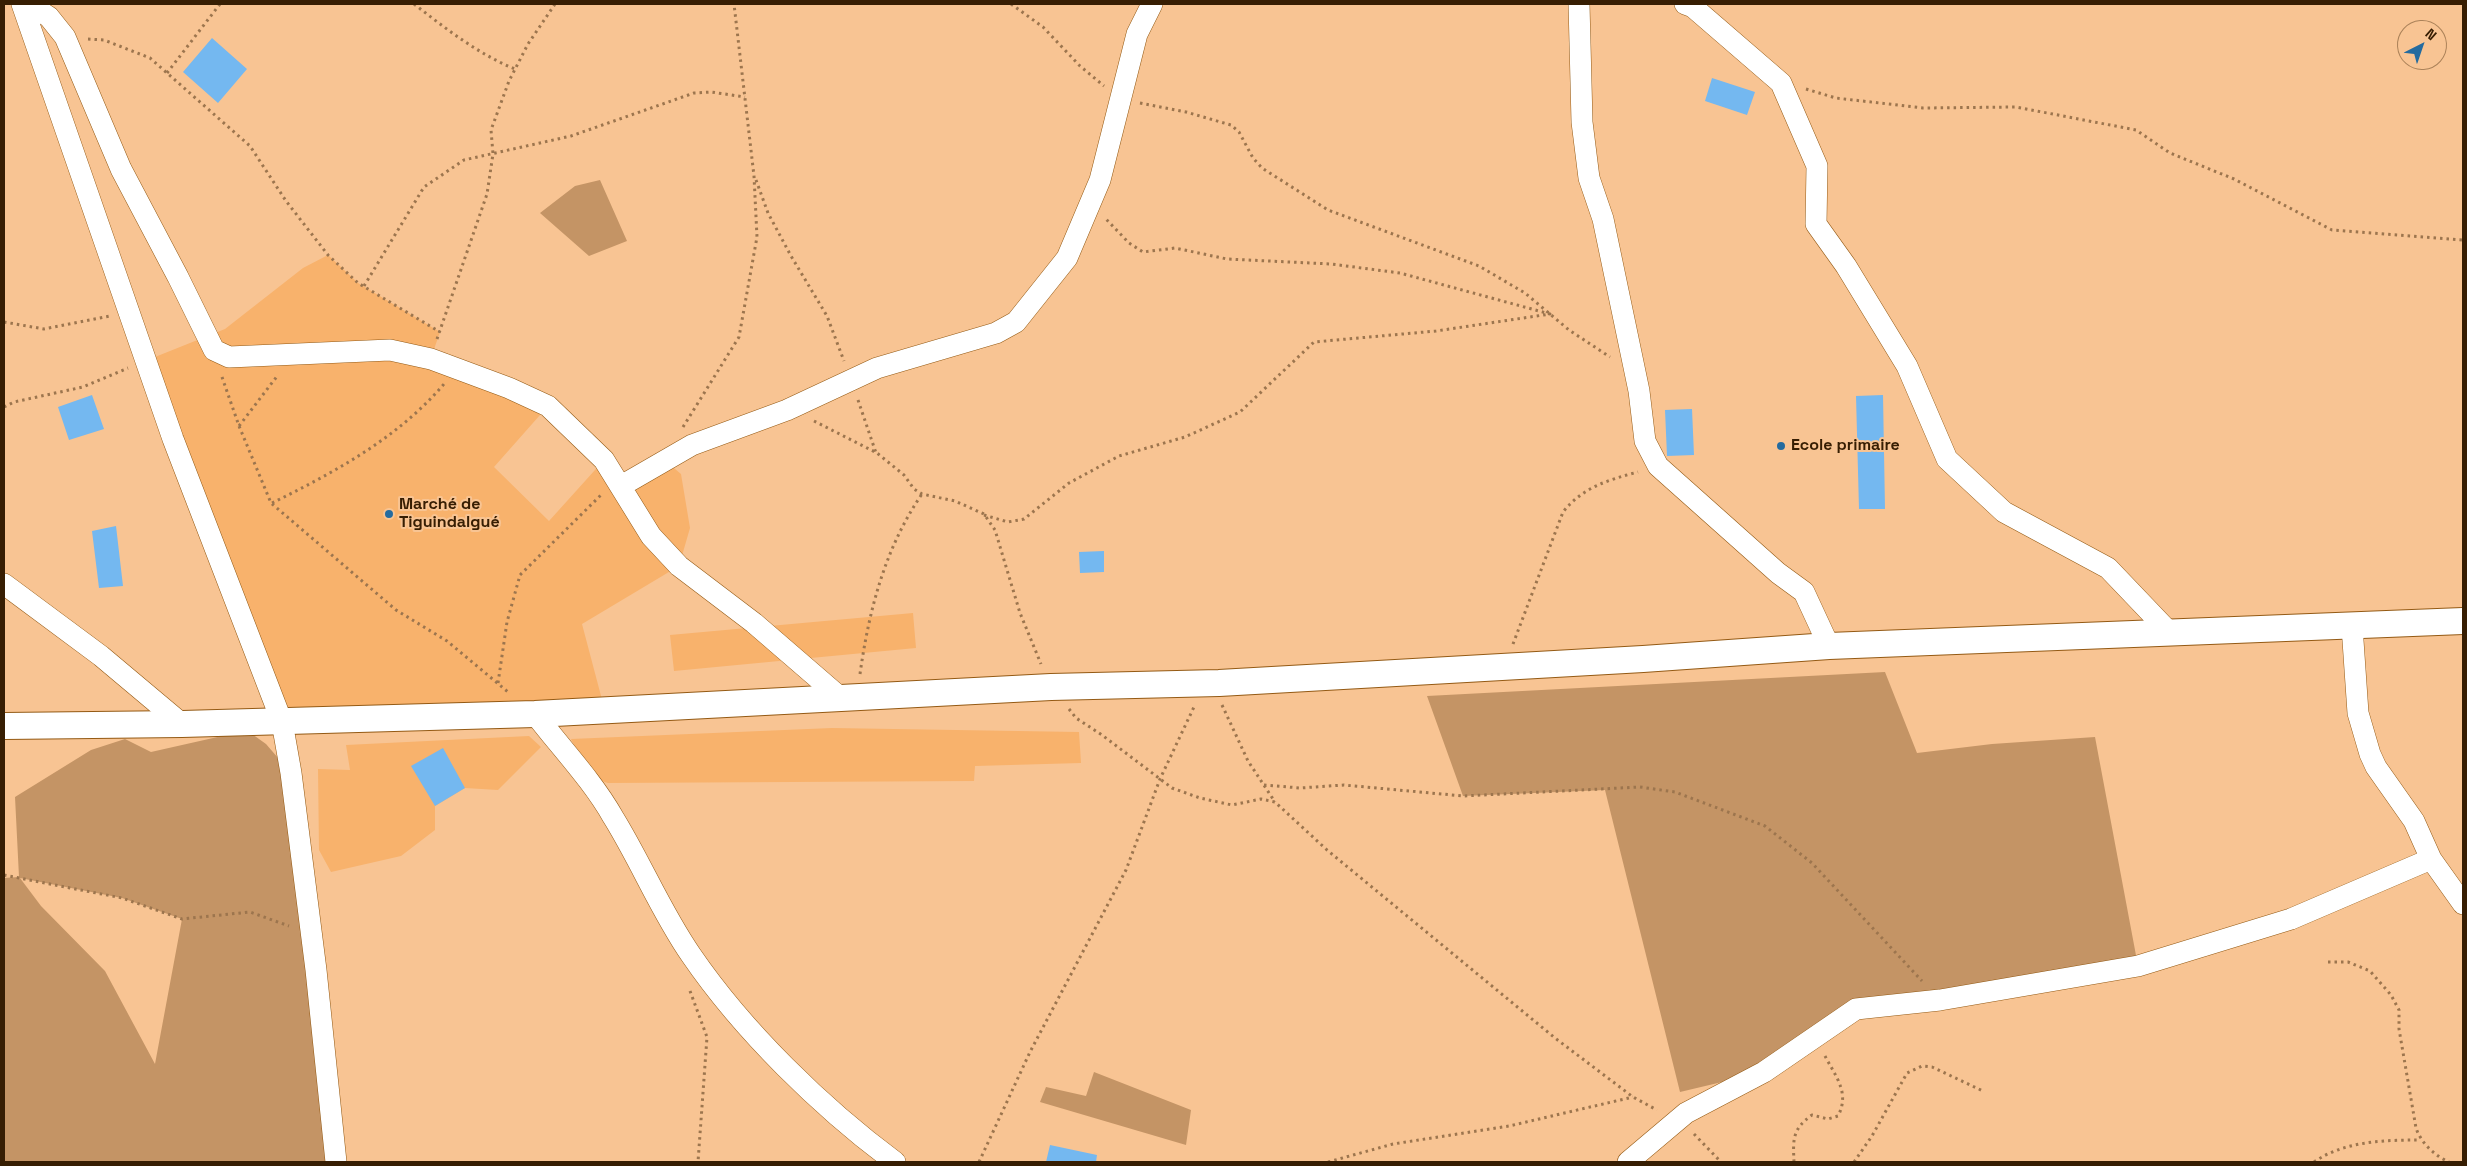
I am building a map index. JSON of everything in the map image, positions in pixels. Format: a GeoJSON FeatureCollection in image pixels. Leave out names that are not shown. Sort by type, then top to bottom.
{"type":"FeatureCollection","features":[{"type":"Feature","properties":{"kind":"street"},"geometry":{"type":"LineString","coordinates":[[22,4],[145,360],[282,722],[291,773],[311,933],[336,1162]]}},
{"type":"Feature","properties":{"kind":"street"},"geometry":{"type":"LineString","coordinates":[[29,4],[49,17],[65,37],[120,169],[178,277],[214,350],[229,357],[390,350],[431,359],[458,368],[548,406],[604,460],[651,536],[679,566],[849,698]]}},
{"type":"Feature","properties":{"kind":"street"},"geometry":{"type":"LineString","coordinates":[[621,486],[692,446],[787,410],[876,368],[996,333],[1016,322],[1067,258],[1100,180],[1137,34],[1152,4]]}},
{"type":"Feature","properties":{"kind":"street"},"geometry":{"type":"LineString","coordinates":[[1579,4],[1582,122],[1589,178],[1603,219],[1635,373],[1645,441],[1658,466],[1778,573],[1804,592],[1829,646]]}},
{"type":"Feature","properties":{"kind":"street"},"geometry":{"type":"LineString","coordinates":[[1684,4],[1694,7],[1781,83],[1817,166],[1816,224],[1846,266],[1907,366],[1947,459],[2004,512],[2108,568],[2171,634]]}},
{"type":"Feature","properties":{"kind":"street"},"geometry":{"type":"LineString","coordinates":[[4,584],[101,656],[182,724]]}},
{"type":"Feature","properties":{"kind":"street"},"geometry":{"type":"LineString","coordinates":[[4,726],[282,722],[535,714],[1051,688],[1206,683],[1504,667],[1829,646],[2463,621]]}},
{"type":"Feature","properties":{"kind":"street"},"geometry":{"type":"LineString","coordinates":[[2352,626],[2358,713],[2364,738],[2376,767],[2414,821],[2431,858],[2463,904]]}},
{"type":"Feature","properties":{"kind":"street"},"geometry":{"type":"LineString","coordinates":[[535,714],[613,816],[691,955],[741,1019],[853,1131],[895,1162]]}},
{"type":"Feature","properties":{"kind":"street"},"geometry":{"type":"LineString","coordinates":[[1628,1162],[1686,1113],[1764,1072],[1810,1038],[1856,1009],[1940,1000],[2138,966],[2291,918],[2431,858]]}},
{"type":"Feature","properties":{"kind":"path"},"geometry":{"type":"LineString","coordinates":[[167,73],[220,4]]}},
{"type":"Feature","properties":{"kind":"path"},"geometry":{"type":"LineString","coordinates":[[414,4],[447,29],[502,64],[515,69]]}},
{"type":"Feature","properties":{"kind":"path"},"geometry":{"type":"LineString","coordinates":[[431,359],[487,194],[493,154],[491,130],[515,69],[528,44],[555,4]]}},
{"type":"Feature","properties":{"kind":"path"},"geometry":{"type":"LineString","coordinates":[[676,433],[682,427],[739,338],[757,237],[754,176],[734,4]]}},
{"type":"Feature","properties":{"kind":"path"},"geometry":{"type":"LineString","coordinates":[[1010,4],[1043,27],[1080,66],[1122,99],[1186,112],[1231,125],[1239,132],[1253,158],[1262,168],[1328,210],[1479,266],[1525,293],[1569,330],[1635,373]]}},
{"type":"Feature","properties":{"kind":"path"},"geometry":{"type":"LineString","coordinates":[[65,37],[104,40],[150,58],[250,146],[286,200],[328,255],[364,286],[440,332]]}},
{"type":"Feature","properties":{"kind":"path"},"geometry":{"type":"LineString","coordinates":[[1781,83],[1836,98],[1923,108],[2016,107],[2136,130],[2170,153],[2234,179],[2332,230],[2463,240]]}},
{"type":"Feature","properties":{"kind":"path"},"geometry":{"type":"LineString","coordinates":[[364,286],[424,187],[464,160],[570,136],[694,93],[711,92],[745,97]]}},
{"type":"Feature","properties":{"kind":"path"},"geometry":{"type":"LineString","coordinates":[[754,176],[768,213],[790,256],[827,316],[877,453]]}},
{"type":"Feature","properties":{"kind":"path"},"geometry":{"type":"LineString","coordinates":[[1090,201],[1129,244],[1143,252],[1175,248],[1227,259],[1331,264],[1400,274],[1550,314]]}},
{"type":"Feature","properties":{"kind":"path"},"geometry":{"type":"LineString","coordinates":[[4,322],[44,329],[128,312]]}},
{"type":"Feature","properties":{"kind":"path"},"geometry":{"type":"LineString","coordinates":[[787,410],[829,427],[877,453],[904,476],[914,489],[922,494],[955,500],[984,514],[1008,522],[1024,519],[1070,483],[1119,456],[1185,437],[1240,412],[1314,342],[1436,331],[1550,314]]}},
{"type":"Feature","properties":{"kind":"path"},"geometry":{"type":"LineString","coordinates":[[214,350],[239,426],[271,503],[396,610],[447,641],[535,714]]}},
{"type":"Feature","properties":{"kind":"path"},"geometry":{"type":"LineString","coordinates":[[239,426],[294,353]]}},
{"type":"Feature","properties":{"kind":"path"},"geometry":{"type":"LineString","coordinates":[[4,407],[14,402],[83,387],[145,360]]}},
{"type":"Feature","properties":{"kind":"path"},"geometry":{"type":"LineString","coordinates":[[271,503],[324,477],[379,443],[425,406],[458,368]]}},
{"type":"Feature","properties":{"kind":"path"},"geometry":{"type":"LineString","coordinates":[[1504,667],[1563,512],[1573,499],[1585,490],[1609,480],[1658,466]]}},
{"type":"Feature","properties":{"kind":"path"},"geometry":{"type":"LineString","coordinates":[[498,683],[507,622],[520,575],[604,493],[621,486]]}},
{"type":"Feature","properties":{"kind":"path"},"geometry":{"type":"LineString","coordinates":[[849,698],[880,576],[904,521],[922,494]]}},
{"type":"Feature","properties":{"kind":"path"},"geometry":{"type":"LineString","coordinates":[[984,514],[995,530],[1020,613],[1051,688],[1076,718],[1102,735],[1172,788],[1200,798],[1232,805],[1261,799],[1275,802]]}},
{"type":"Feature","properties":{"kind":"path"},"geometry":{"type":"LineString","coordinates":[[979,1162],[1030,1052],[1126,870],[1160,779],[1206,683],[1226,710],[1248,761],[1275,802],[1327,850],[1555,1038],[1633,1097],[1677,1121],[1698,1138],[1721,1162]]}},
{"type":"Feature","properties":{"kind":"path"},"geometry":{"type":"LineString","coordinates":[[1264,785],[1300,788],[1344,785],[1463,796],[1640,787],[1675,792],[1765,826],[1812,862],[1883,941],[1940,1000]]}},
{"type":"Feature","properties":{"kind":"path"},"geometry":{"type":"LineString","coordinates":[[4,875],[122,898],[182,919],[250,912],[311,933]]}},
{"type":"Feature","properties":{"kind":"path"},"geometry":{"type":"LineString","coordinates":[[2328,962],[2348,962],[2370,971],[2392,995],[2400,1010],[2399,1029],[2416,1128],[2420,1140],[2443,1160],[2450,1162]]}},
{"type":"Feature","properties":{"kind":"path"},"geometry":{"type":"LineString","coordinates":[[687,983],[707,1037],[698,1162]]}},
{"type":"Feature","properties":{"kind":"path"},"geometry":{"type":"LineString","coordinates":[[1794,1162],[1793,1137],[1802,1122],[1812,1115],[1828,1119],[1838,1116],[1844,1105],[1842,1088],[1823,1052],[1810,1038]]}},
{"type":"Feature","properties":{"kind":"path"},"geometry":{"type":"LineString","coordinates":[[1854,1162],[1872,1136],[1907,1073],[1922,1066],[1932,1067],[1983,1091]]}},
{"type":"Feature","properties":{"kind":"path"},"geometry":{"type":"LineString","coordinates":[[1328,1162],[1393,1144],[1509,1126],[1633,1097]]}},
{"type":"Feature","properties":{"kind":"path"},"geometry":{"type":"LineString","coordinates":[[2314,1162],[2325,1154],[2354,1146],[2388,1140],[2420,1140]]}},
{"type":"Feature","properties":{"kind":"shaded area"},"geometry":{"type":"Polygon","coordinates":[[[600,180],[627,241],[589,256],[540,213],[575,186],[600,180]]]}},
{"type":"Feature","properties":{"kind":"shaded area"},"geometry":{"type":"Polygon","coordinates":[[[328,255],[358,283],[440,332],[431,358],[548,406],[494,467],[549,521],[604,460],[621,486],[656,453],[681,474],[690,528],[679,566],[582,624],[605,711],[282,722],[145,361],[225,329],[303,268],[328,255]]]}},
{"type":"Feature","properties":{"kind":"shaded area"},"geometry":{"type":"Polygon","coordinates":[[[913,613],[916,648],[674,671],[670,635],[913,613]]]}},
{"type":"Feature","properties":{"kind":"shaded area"},"geometry":{"type":"Polygon","coordinates":[[[1885,672],[1917,753],[1992,744],[2095,737],[2138,966],[1856,1009],[1764,1072],[1680,1092],[1605,790],[1463,796],[1427,696],[1885,672]]]}},
{"type":"Feature","properties":{"kind":"shaded area"},"geometry":{"type":"Polygon","coordinates":[[[832,728],[1079,732],[1081,763],[975,766],[974,781],[608,783],[592,778],[571,739],[832,728]]]}},
{"type":"Feature","properties":{"kind":"shaded area"},"geometry":{"type":"Polygon","coordinates":[[[252,734],[266,744],[291,773],[334,1162],[4,1162],[4,878],[19,877],[15,797],[91,750],[125,739],[151,752],[222,736],[252,734]],[[20,878],[41,906],[105,971],[155,1064],[182,919],[122,898],[20,878]]]}},
{"type":"Feature","properties":{"kind":"shaded area"},"geometry":{"type":"Polygon","coordinates":[[[529,736],[541,747],[498,790],[465,788],[435,806],[435,830],[401,856],[331,872],[319,850],[318,769],[350,770],[346,745],[529,736]]]}},
{"type":"Feature","properties":{"kind":"shaded area"},"geometry":{"type":"Polygon","coordinates":[[[1094,1072],[1191,1110],[1186,1145],[1040,1102],[1046,1087],[1086,1096],[1094,1072]]]}},
{"type":"Feature","properties":{"kind":"building"},"geometry":{"type":"Polygon","coordinates":[[[212,38],[247,69],[218,103],[183,72],[212,38]]]}},
{"type":"Feature","properties":{"kind":"building"},"geometry":{"type":"Polygon","coordinates":[[[1712,78],[1755,92],[1747,115],[1705,101],[1712,78]]]}},
{"type":"Feature","properties":{"kind":"building"},"geometry":{"type":"Polygon","coordinates":[[[92,395],[104,429],[69,440],[58,407],[92,395]]]}},
{"type":"Feature","properties":{"kind":"building"},"geometry":{"type":"Polygon","coordinates":[[[1883,395],[1885,509],[1859,509],[1856,396],[1883,395]]]}},
{"type":"Feature","properties":{"kind":"building"},"geometry":{"type":"Polygon","coordinates":[[[1692,409],[1694,455],[1667,456],[1665,410],[1692,409]]]}},
{"type":"Feature","properties":{"kind":"building"},"geometry":{"type":"Polygon","coordinates":[[[116,526],[123,586],[99,588],[92,531],[116,526]]]}},
{"type":"Feature","properties":{"kind":"building"},"geometry":{"type":"Polygon","coordinates":[[[1104,551],[1104,572],[1080,573],[1079,552],[1104,551]]]}},
{"type":"Feature","properties":{"kind":"building"},"geometry":{"type":"Polygon","coordinates":[[[443,748],[465,788],[435,806],[411,766],[443,748]]]}},
{"type":"Feature","properties":{"kind":"building"},"geometry":{"type":"Polygon","coordinates":[[[1050,1145],[1097,1155],[1096,1162],[1046,1162],[1050,1145]]]}},
{"type":"Feature","properties":{"kind":"place","name":"Ecole primaire"},"geometry":{"type":"Point","coordinates":[1781,446]}},
{"type":"Feature","properties":{"kind":"place","name":"Marché de Tiguindalgué"},"geometry":{"type":"Point","coordinates":[389,514]}}]}
